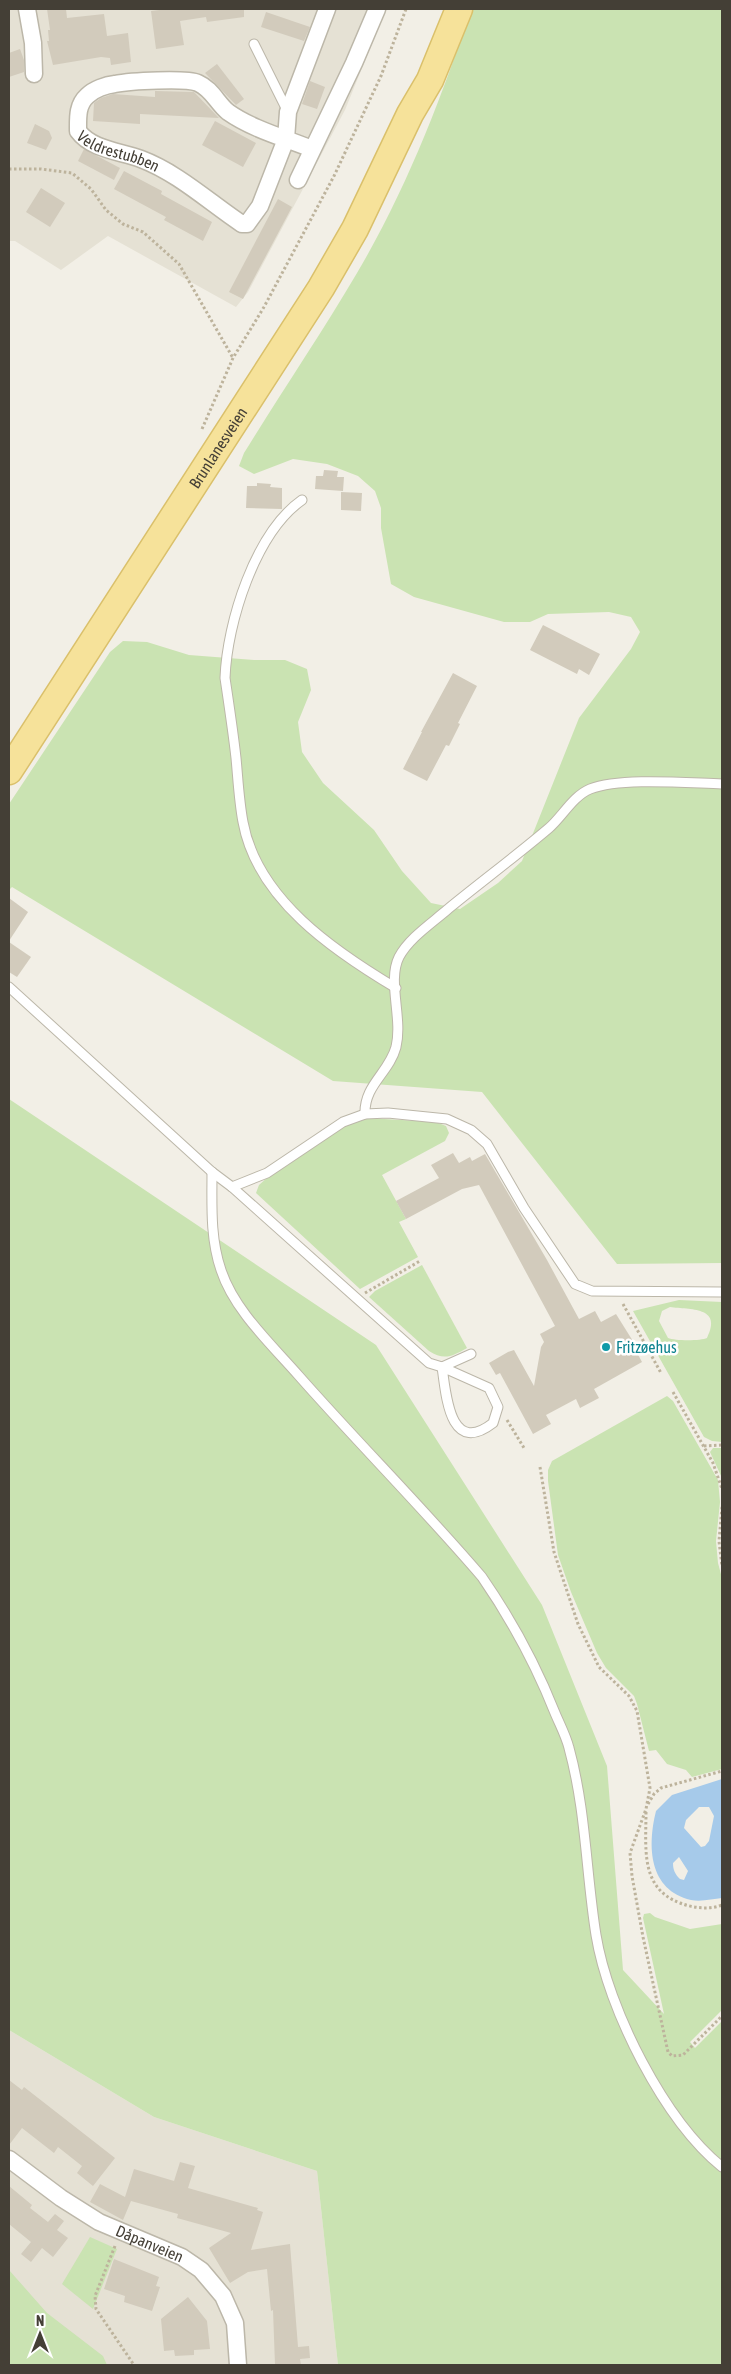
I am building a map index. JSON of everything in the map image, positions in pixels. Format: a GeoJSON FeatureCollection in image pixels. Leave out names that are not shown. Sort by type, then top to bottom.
{"type":"FeatureCollection","features":[{"type":"Feature","properties":{"kind":"main road","name":"Brunlanesveien"},"geometry":{"type":"LineString","coordinates":[[410,114],[418,77],[443,9]]}},
{"type":"Feature","properties":{"kind":"main road","name":"Brunlanesveien"},"geometry":{"type":"LineString","coordinates":[[9,771],[321,288],[355,229],[410,114],[430,80],[459,9]]}},
{"type":"Feature","properties":{"kind":"street"},"geometry":{"type":"LineString","coordinates":[[27,9],[33,43],[34,74]]}},
{"type":"Feature","properties":{"kind":"street","name":"Veldrestubben"},"geometry":{"type":"LineString","coordinates":[[312,149],[286,139],[235,116],[226,110],[207,88],[197,82],[183,80],[115,84],[100,88],[88,95],[80,105],[78,116],[78,131],[89,141],[108,150],[141,159],[163,169],[242,224],[251,220],[260,206],[286,139],[288,112],[327,9]]}},
{"type":"Feature","properties":{"kind":"street"},"geometry":{"type":"LineString","coordinates":[[298,180],[354,63],[377,9]]}},
{"type":"Feature","properties":{"kind":"street","name":"Dåpanveien"},"geometry":{"type":"LineString","coordinates":[[9,2159],[61,2198],[99,2222],[182,2257],[200,2270],[223,2296],[236,2323],[238,2365]]}},
{"type":"Feature","properties":{"kind":"lane"},"geometry":{"type":"LineString","coordinates":[[254,44],[288,112]]}},
{"type":"Feature","properties":{"kind":"lane"},"geometry":{"type":"LineString","coordinates":[[302,500],[289,509],[273,528],[260,552],[243,593],[230,632],[225,678],[243,822],[257,862],[286,903],[306,924],[333,946],[396,988]]}},
{"type":"Feature","properties":{"kind":"lane"},"geometry":{"type":"LineString","coordinates":[[365,1114],[365,1101],[395,1049],[398,1033],[395,968],[400,955],[421,932],[551,826],[575,800],[588,790],[614,784],[722,784]]}},
{"type":"Feature","properties":{"kind":"lane"},"geometry":{"type":"LineString","coordinates":[[9,987],[212,1172],[232,1187],[429,1363],[442,1367],[489,1388],[497,1401],[498,1411],[493,1423],[481,1430],[470,1431],[456,1425],[448,1410],[442,1367]]}},
{"type":"Feature","properties":{"kind":"lane"},"geometry":{"type":"LineString","coordinates":[[232,1187],[267,1173],[342,1122],[365,1114],[388,1113],[447,1119],[471,1130],[487,1144],[524,1208],[575,1284],[592,1292],[722,1292]]}},
{"type":"Feature","properties":{"kind":"lane"},"geometry":{"type":"LineString","coordinates":[[212,1172],[212,1213],[215,1242],[221,1270],[240,1307],[326,1407],[482,1577],[501,1604],[543,1682],[569,1746],[576,1777],[583,1817],[595,1930],[607,1982],[626,2027],[658,2092],[710,2158],[722,2167]]}},
{"type":"Feature","properties":{"kind":"lane"},"geometry":{"type":"LineString","coordinates":[[442,1367],[471,1354]]}},
{"type":"Feature","properties":{"kind":"path"},"geometry":{"type":"LineString","coordinates":[[199,436],[233,358],[264,307],[334,176],[381,76],[406,9]]}},
{"type":"Feature","properties":{"kind":"path"},"geometry":{"type":"LineString","coordinates":[[9,168],[41,169],[72,173],[90,189],[106,210],[123,224],[143,232],[179,264],[233,358]]}},
{"type":"Feature","properties":{"kind":"path"},"geometry":{"type":"LineString","coordinates":[[358,1300],[370,1289],[420,1261]]}},
{"type":"Feature","properties":{"kind":"path"},"geometry":{"type":"LineString","coordinates":[[616,1293],[661,1373]]}},
{"type":"Feature","properties":{"kind":"path"},"geometry":{"type":"LineString","coordinates":[[673,1392],[718,1474],[722,1489]]}},
{"type":"Feature","properties":{"kind":"path"},"geometry":{"type":"LineString","coordinates":[[498,1411],[511,1424],[524,1448]]}},
{"type":"Feature","properties":{"kind":"path"},"geometry":{"type":"LineString","coordinates":[[703,1446],[722,1445]]}},
{"type":"Feature","properties":{"kind":"path"},"geometry":{"type":"LineString","coordinates":[[540,1467],[554,1552],[578,1624],[599,1667],[629,1696],[637,1711],[650,1788],[646,1809],[649,1877],[656,1888],[670,1899],[686,1905],[715,1908],[722,1905]]}},
{"type":"Feature","properties":{"kind":"path"},"geometry":{"type":"LineString","coordinates":[[722,1507],[718,1540],[722,1566]]}},
{"type":"Feature","properties":{"kind":"path"},"geometry":{"type":"LineString","coordinates":[[722,1771],[661,1788],[654,1794],[646,1809],[630,1853],[632,1876],[645,1947],[668,2052],[672,2056],[683,2055],[722,2016]]}},
{"type":"Feature","properties":{"kind":"path"},"geometry":{"type":"LineString","coordinates":[[121,2231],[95,2300],[96,2309],[134,2365]]}},
{"type":"Feature","properties":{"kind":"shaded area"},"geometry":{"type":"Polygon","coordinates":[[[9,9],[386,9],[345,110],[248,292],[236,307],[108,236],[61,270],[15,241],[9,241],[9,9]]]}},
{"type":"Feature","properties":{"kind":"shaded area"},"geometry":{"type":"Polygon","coordinates":[[[9,2030],[154,2117],[317,2171],[338,2365],[9,2365],[9,2030]]]}},
{"type":"Feature","properties":{"kind":"green space"},"geometry":{"type":"Polygon","coordinates":[[[471,9],[722,9],[722,1263],[617,1264],[482,1092],[333,1081],[12,887],[9,890],[9,804],[110,652],[123,641],[147,642],[189,655],[254,660],[285,660],[307,669],[311,690],[298,722],[302,752],[323,783],[374,830],[402,871],[431,903],[460,909],[498,883],[522,861],[579,718],[631,649],[640,632],[631,617],[609,612],[548,614],[530,622],[504,622],[414,597],[391,584],[381,528],[381,508],[375,491],[358,476],[327,464],[293,459],[254,474],[239,466],[244,453],[375,242],[407,177],[435,111],[471,9]]]}},
{"type":"Feature","properties":{"kind":"green space"},"geometry":{"type":"Polygon","coordinates":[[[9,1099],[376,1345],[542,1605],[607,1766],[623,1970],[664,2014],[643,1918],[644,1914],[650,1913],[655,1917],[690,1929],[722,1924],[722,2010],[690,2042],[695,2048],[722,2021],[722,2365],[338,2365],[317,2171],[154,2117],[9,2030],[9,1099]]]}},
{"type":"Feature","properties":{"kind":"green space"},"geometry":{"type":"Polygon","coordinates":[[[367,1118],[436,1122],[446,1126],[449,1133],[445,1141],[382,1175],[406,1219],[399,1222],[418,1257],[360,1289],[256,1193],[259,1185],[268,1177],[342,1127],[367,1118]]]}},
{"type":"Feature","properties":{"kind":"green space"},"geometry":{"type":"Polygon","coordinates":[[[422,1265],[467,1348],[453,1355],[444,1357],[429,1351],[369,1297],[375,1291],[422,1265]]]}},
{"type":"Feature","properties":{"kind":"green space"},"geometry":{"type":"Polygon","coordinates":[[[679,1300],[722,1302],[722,1442],[712,1441],[704,1437],[633,1311],[679,1300]],[[670,1307],[662,1311],[659,1321],[668,1338],[699,1340],[707,1338],[711,1328],[711,1320],[708,1315],[695,1310],[670,1307]]]}},
{"type":"Feature","properties":{"kind":"green space"},"geometry":{"type":"Polygon","coordinates":[[[667,1396],[673,1401],[718,1480],[720,1502],[716,1541],[718,1563],[722,1578],[722,1769],[692,1777],[686,1770],[667,1764],[656,1750],[649,1751],[634,1696],[606,1668],[597,1653],[571,1592],[558,1555],[548,1481],[548,1470],[552,1461],[667,1396]]]}},
{"type":"Feature","properties":{"kind":"green space"},"geometry":{"type":"Polygon","coordinates":[[[713,1448],[722,1448],[722,1478],[710,1452],[713,1448]]]}},
{"type":"Feature","properties":{"kind":"green space"},"geometry":{"type":"Polygon","coordinates":[[[90,2237],[117,2249],[93,2309],[62,2284],[90,2237]]]}},
{"type":"Feature","properties":{"kind":"green space"},"geometry":{"type":"Polygon","coordinates":[[[9,2270],[47,2313],[103,2356],[107,2365],[9,2365],[9,2270]]]}},
{"type":"Feature","properties":{"kind":"water"},"geometry":{"type":"Polygon","coordinates":[[[722,1779],[722,1898],[703,1901],[691,1900],[677,1895],[659,1877],[654,1865],[652,1852],[653,1825],[656,1811],[672,1795],[722,1779]],[[699,1807],[686,1820],[684,1828],[701,1847],[705,1846],[709,1841],[714,1816],[709,1807],[699,1807]],[[679,1857],[673,1863],[673,1868],[678,1877],[684,1880],[688,1871],[679,1857]]]}},
{"type":"Feature","properties":{"kind":"building"},"geometry":{"type":"Polygon","coordinates":[[[47,9],[66,9],[67,18],[104,14],[107,36],[128,33],[131,62],[111,65],[110,58],[101,57],[53,65],[47,41],[49,41],[48,30],[50,30],[47,9]]]}},
{"type":"Feature","properties":{"kind":"building"},"geometry":{"type":"Polygon","coordinates":[[[168,9],[244,9],[244,17],[207,22],[206,17],[180,21],[184,45],[156,49],[151,11],[168,9]]]}},
{"type":"Feature","properties":{"kind":"building"},"geometry":{"type":"Polygon","coordinates":[[[266,12],[310,27],[304,41],[261,27],[266,12]]]}},
{"type":"Feature","properties":{"kind":"building"},"geometry":{"type":"Polygon","coordinates":[[[20,49],[24,60],[24,72],[9,77],[9,53],[20,49]]]}},
{"type":"Feature","properties":{"kind":"building"},"geometry":{"type":"Polygon","coordinates":[[[217,64],[244,99],[236,105],[205,73],[217,64]]]}},
{"type":"Feature","properties":{"kind":"building"},"geometry":{"type":"Polygon","coordinates":[[[310,81],[325,87],[317,109],[302,104],[310,81]]]}},
{"type":"Feature","properties":{"kind":"building"},"geometry":{"type":"Polygon","coordinates":[[[155,91],[194,92],[219,118],[140,114],[140,124],[93,121],[94,103],[101,98],[113,94],[155,97],[155,91]]]}},
{"type":"Feature","properties":{"kind":"building"},"geometry":{"type":"Polygon","coordinates":[[[215,121],[256,143],[243,167],[202,145],[215,121]]]}},
{"type":"Feature","properties":{"kind":"building"},"geometry":{"type":"Polygon","coordinates":[[[35,124],[49,131],[52,138],[46,150],[27,143],[35,124]]]}},
{"type":"Feature","properties":{"kind":"building"},"geometry":{"type":"Polygon","coordinates":[[[84,149],[120,168],[114,180],[78,161],[84,149]]]}},
{"type":"Feature","properties":{"kind":"building"},"geometry":{"type":"Polygon","coordinates":[[[124,171],[162,191],[161,194],[212,222],[203,241],[164,220],[166,217],[114,189],[124,171]]]}},
{"type":"Feature","properties":{"kind":"building"},"geometry":{"type":"Polygon","coordinates":[[[41,188],[65,203],[50,227],[26,212],[41,188]]]}},
{"type":"Feature","properties":{"kind":"building"},"geometry":{"type":"Polygon","coordinates":[[[278,199],[292,207],[243,299],[229,292],[278,199]]]}},
{"type":"Feature","properties":{"kind":"building"},"geometry":{"type":"Polygon","coordinates":[[[324,470],[338,471],[337,477],[344,477],[343,491],[315,489],[316,476],[323,476],[324,470]]]}},
{"type":"Feature","properties":{"kind":"building"},"geometry":{"type":"Polygon","coordinates":[[[257,483],[271,484],[270,487],[282,488],[282,509],[246,508],[247,486],[257,486],[257,483]]]}},
{"type":"Feature","properties":{"kind":"building"},"geometry":{"type":"Polygon","coordinates":[[[341,492],[362,493],[361,511],[341,510],[341,492]]]}},
{"type":"Feature","properties":{"kind":"building"},"geometry":{"type":"Polygon","coordinates":[[[543,625],[600,654],[589,675],[579,669],[577,674],[530,650],[543,625]]]}},
{"type":"Feature","properties":{"kind":"building"},"geometry":{"type":"Polygon","coordinates":[[[453,673],[477,686],[458,723],[460,724],[449,746],[446,745],[427,781],[403,769],[453,673]]]}},
{"type":"Feature","properties":{"kind":"building"},"geometry":{"type":"Polygon","coordinates":[[[9,898],[28,912],[9,941],[9,898]]]}},
{"type":"Feature","properties":{"kind":"building"},"geometry":{"type":"Polygon","coordinates":[[[9,942],[31,957],[17,977],[9,972],[9,942]]]}},
{"type":"Feature","properties":{"kind":"building","name":"Fritzøehus"},"geometry":{"type":"Polygon","coordinates":[[[453,1153],[459,1163],[470,1157],[472,1161],[485,1154],[579,1319],[595,1311],[601,1322],[616,1314],[636,1346],[634,1347],[642,1362],[594,1389],[599,1398],[580,1408],[576,1399],[546,1415],[551,1424],[533,1434],[500,1373],[496,1375],[489,1363],[514,1350],[534,1386],[541,1347],[544,1342],[540,1334],[555,1326],[479,1185],[462,1189],[406,1219],[396,1201],[439,1178],[431,1165],[453,1153]]]}},
{"type":"Feature","properties":{"kind":"building"},"geometry":{"type":"Polygon","coordinates":[[[9,2080],[22,2090],[24,2087],[115,2158],[93,2186],[77,2173],[82,2166],[58,2147],[54,2153],[22,2128],[9,2145],[9,2080]]]}},
{"type":"Feature","properties":{"kind":"building"},"geometry":{"type":"Polygon","coordinates":[[[180,2162],[195,2166],[188,2188],[258,2208],[257,2210],[263,2212],[251,2250],[290,2244],[298,2347],[309,2346],[310,2358],[300,2359],[301,2365],[275,2365],[273,2310],[271,2311],[267,2269],[248,2272],[230,2283],[209,2248],[231,2233],[177,2218],[178,2214],[131,2201],[123,2220],[90,2202],[100,2184],[125,2197],[134,2169],[174,2181],[180,2162]]]}},
{"type":"Feature","properties":{"kind":"building"},"geometry":{"type":"Polygon","coordinates":[[[9,2186],[32,2205],[30,2208],[48,2222],[55,2214],[64,2221],[57,2230],[68,2238],[53,2257],[42,2248],[31,2262],[21,2254],[31,2242],[9,2224],[9,2186]]]}},
{"type":"Feature","properties":{"kind":"building"},"geometry":{"type":"Polygon","coordinates":[[[114,2259],[159,2277],[156,2286],[160,2287],[152,2311],[124,2302],[125,2296],[104,2289],[114,2259]]]}},
{"type":"Feature","properties":{"kind":"building"},"geometry":{"type":"Polygon","coordinates":[[[188,2297],[207,2321],[210,2349],[194,2350],[194,2355],[175,2356],[174,2350],[164,2351],[161,2319],[188,2297]]]}},
{"type":"Feature","properties":{"kind":"place","name":"Fritzøehus"},"geometry":{"type":"Point","coordinates":[606,1347]}}]}
